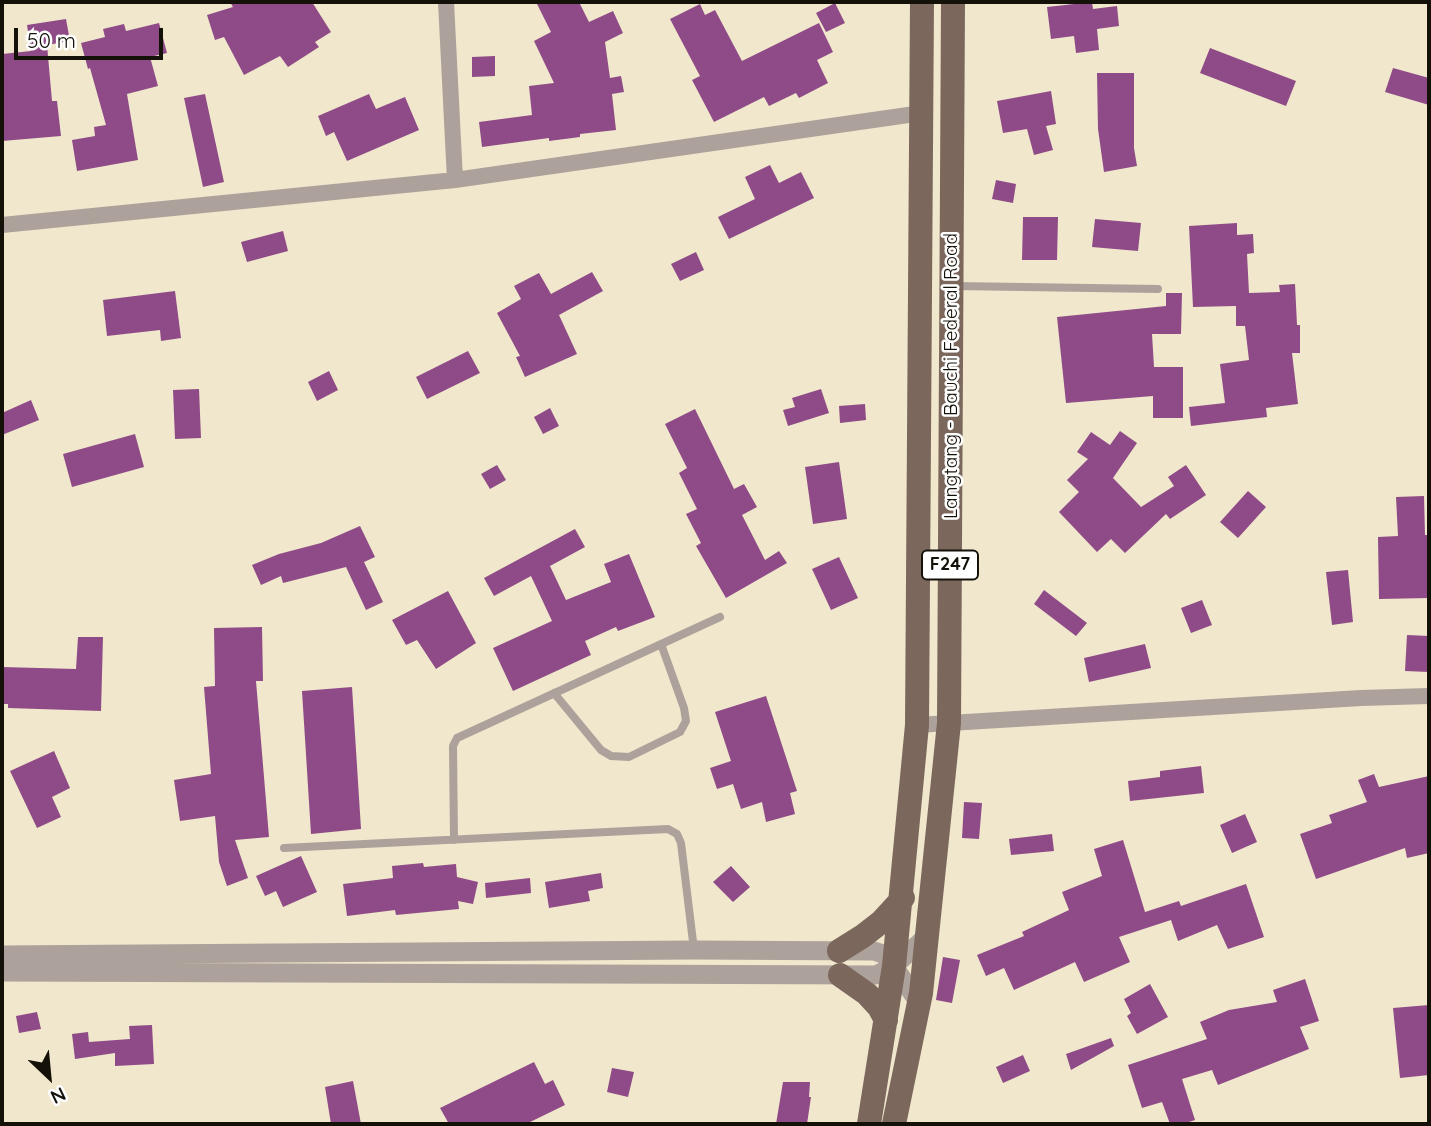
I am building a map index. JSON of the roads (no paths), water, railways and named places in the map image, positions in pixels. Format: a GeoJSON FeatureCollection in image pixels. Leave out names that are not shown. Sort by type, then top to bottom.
{"type":"FeatureCollection","features":[{"type":"Feature","properties":{"kind":"main road","name":"Langtang - Bauchi Federal Road"},"geometry":{"type":"LineString","coordinates":[[869,1124],[903,898],[917,725],[922,2]]}},
{"type":"Feature","properties":{"kind":"main road","name":"Langtang - Bauchi Federal Road"},"geometry":{"type":"LineString","coordinates":[[894,1124],[919,1003],[949,723],[953,2]]}},
{"type":"Feature","properties":{"kind":"main road"},"geometry":{"type":"LineString","coordinates":[[886,1020],[879,1007],[839,963],[903,898]]}},
{"type":"Feature","properties":{"kind":"street"},"geometry":{"type":"LineString","coordinates":[[446,2],[455,180]]}},
{"type":"Feature","properties":{"kind":"street"},"geometry":{"type":"LineString","coordinates":[[2,225],[455,180],[922,113]]}},
{"type":"Feature","properties":{"kind":"street"},"geometry":{"type":"LineString","coordinates":[[917,725],[1429,696]]}},
{"type":"Feature","properties":{"kind":"street"},"geometry":{"type":"LineString","coordinates":[[894,966],[928,934]]}},
{"type":"Feature","properties":{"kind":"street"},"geometry":{"type":"LineString","coordinates":[[2,955],[694,950],[839,963]]}},
{"type":"Feature","properties":{"kind":"street"},"geometry":{"type":"LineString","coordinates":[[2,972],[839,963],[874,951],[888,958],[919,1003]]}},
{"type":"Feature","properties":{"kind":"lane"},"geometry":{"type":"LineString","coordinates":[[952,286],[1158,289]]}},
{"type":"Feature","properties":{"kind":"lane"},"geometry":{"type":"LineString","coordinates":[[454,840],[453,746],[457,738],[720,617]]}},
{"type":"Feature","properties":{"kind":"lane"},"geometry":{"type":"LineString","coordinates":[[554,693],[601,750],[611,757],[629,757],[680,732],[686,721],[684,708],[661,644]]}},
{"type":"Feature","properties":{"kind":"lane"},"geometry":{"type":"LineString","coordinates":[[284,848],[668,829],[677,834],[681,843],[694,950]]}}]}
